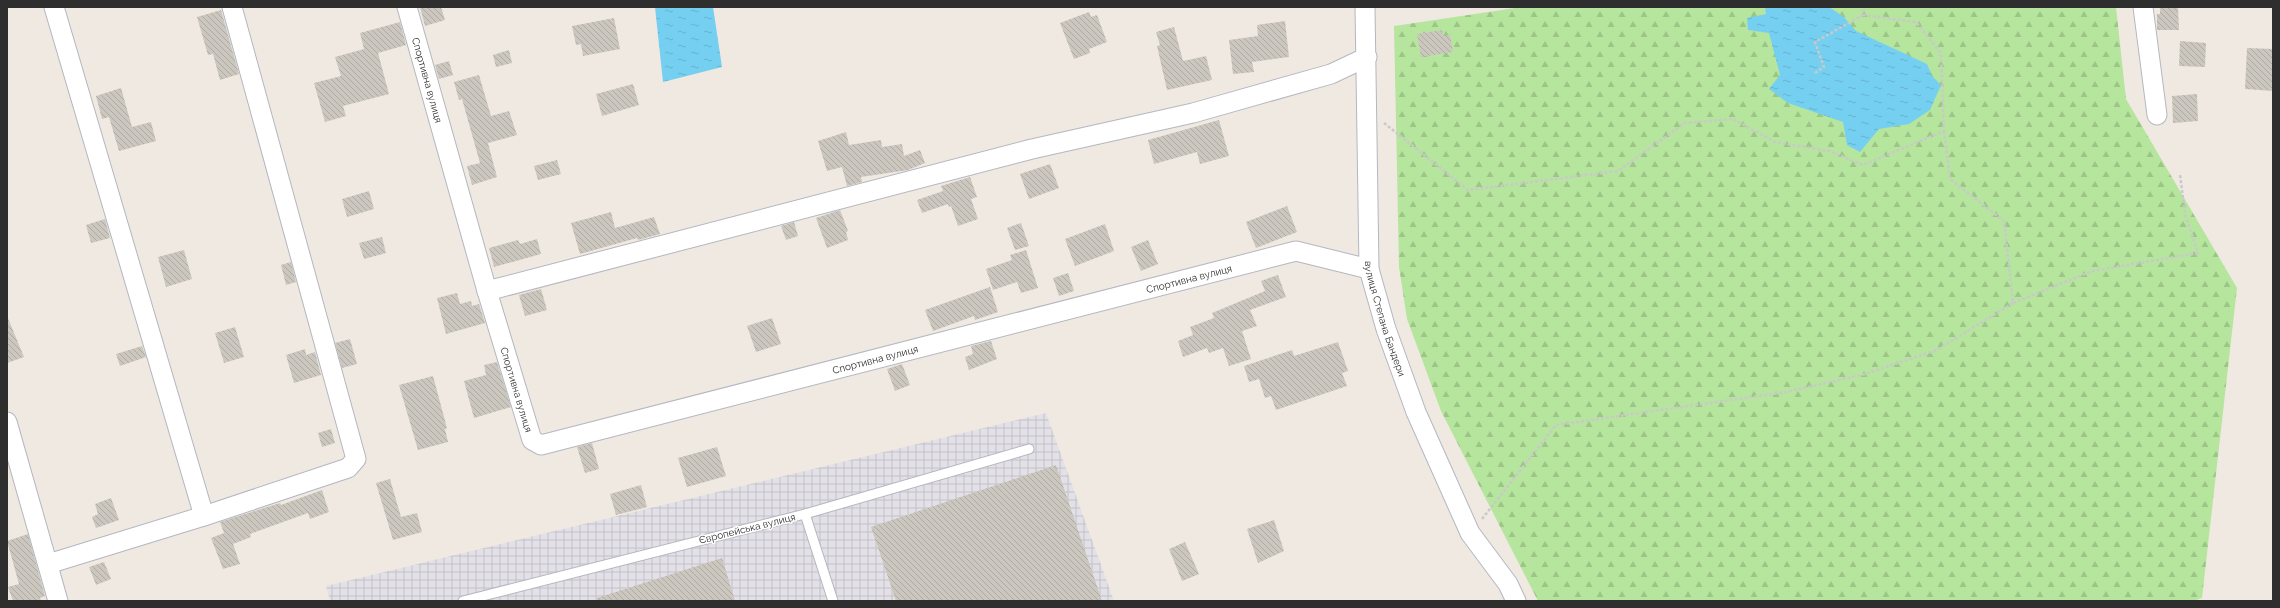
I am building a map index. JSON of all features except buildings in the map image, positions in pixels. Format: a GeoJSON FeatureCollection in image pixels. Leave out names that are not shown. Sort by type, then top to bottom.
{"type":"FeatureCollection","features":[{"type":"Feature","properties":{"kind":"street"},"geometry":{"type":"LineString","coordinates":[[54,7],[204,516]]}},
{"type":"Feature","properties":{"kind":"street"},"geometry":{"type":"LineString","coordinates":[[48,564],[204,516],[348,468],[356,459],[232,7]]}},
{"type":"Feature","properties":{"kind":"street","name":"Спортивна вулиця"},"geometry":{"type":"LineString","coordinates":[[407,7],[487,291],[532,440],[541,445],[1296,251],[1369,269]]}},
{"type":"Feature","properties":{"kind":"street","name":"вулиця Степана Бандери"},"geometry":{"type":"LineString","coordinates":[[1365,7],[1367,57],[1369,269],[1386,329],[1416,412],[1470,533],[1508,584],[1516,601]]}},
{"type":"Feature","properties":{"kind":"street"},"geometry":{"type":"LineString","coordinates":[[2143,7],[2157,115]]}},
{"type":"Feature","properties":{"kind":"street"},"geometry":{"type":"LineString","coordinates":[[487,291],[1032,149],[1193,113],[1332,74],[1367,57]]}},
{"type":"Feature","properties":{"kind":"street"},"geometry":{"type":"LineString","coordinates":[[7,422],[58,601]]}},
{"type":"Feature","properties":{"kind":"lane","name":"Європейська вулиця"},"geometry":{"type":"LineString","coordinates":[[463,601],[805,514],[1029,449]]}},
{"type":"Feature","properties":{"kind":"lane"},"geometry":{"type":"LineString","coordinates":[[805,514],[833,601]]}},
{"type":"Feature","properties":{"kind":"path"},"geometry":{"type":"LineString","coordinates":[[1863,7],[1863,15]]}},
{"type":"Feature","properties":{"kind":"path"},"geometry":{"type":"LineString","coordinates":[[1815,73],[1824,67],[1815,42],[1863,15],[1916,22],[1941,53],[1944,131],[1950,179],[2004,222],[2013,303]]}},
{"type":"Feature","properties":{"kind":"path"},"geometry":{"type":"LineString","coordinates":[[1367,109],[1468,190],[1618,170],[1685,123],[1733,119],[1775,142],[1829,151],[1863,165],[1944,131]]}},
{"type":"Feature","properties":{"kind":"path"},"geometry":{"type":"LineString","coordinates":[[1470,533],[1556,425],[1786,392],[1865,374],[1937,350],[2013,303],[2092,271],[2198,253],[2185,214],[2180,174]]}},
{"type":"Feature","properties":{"kind":"shaded area"},"geometry":{"type":"Polygon","coordinates":[[[1046,413],[1114,601],[330,601],[326,586],[1046,413]]]}},
{"type":"Feature","properties":{"kind":"green space"},"geometry":{"type":"Polygon","coordinates":[[[1522,7],[2116,7],[2126,99],[2237,288],[2202,598],[2193,601],[1538,601],[1441,411],[1407,319],[1399,267],[1394,26],[1522,7]]]}},
{"type":"Feature","properties":{"kind":"water"},"geometry":{"type":"Polygon","coordinates":[[[655,7],[713,7],[722,67],[663,82],[655,7]]]}},
{"type":"Feature","properties":{"kind":"water"},"geometry":{"type":"Polygon","coordinates":[[[1765,7],[1829,7],[1844,17],[1856,31],[1927,64],[1932,76],[1941,85],[1930,110],[1909,124],[1879,129],[1860,152],[1847,145],[1843,122],[1788,103],[1769,89],[1780,75],[1769,33],[1748,30],[1747,18],[1766,14],[1765,7]]]}}]}
